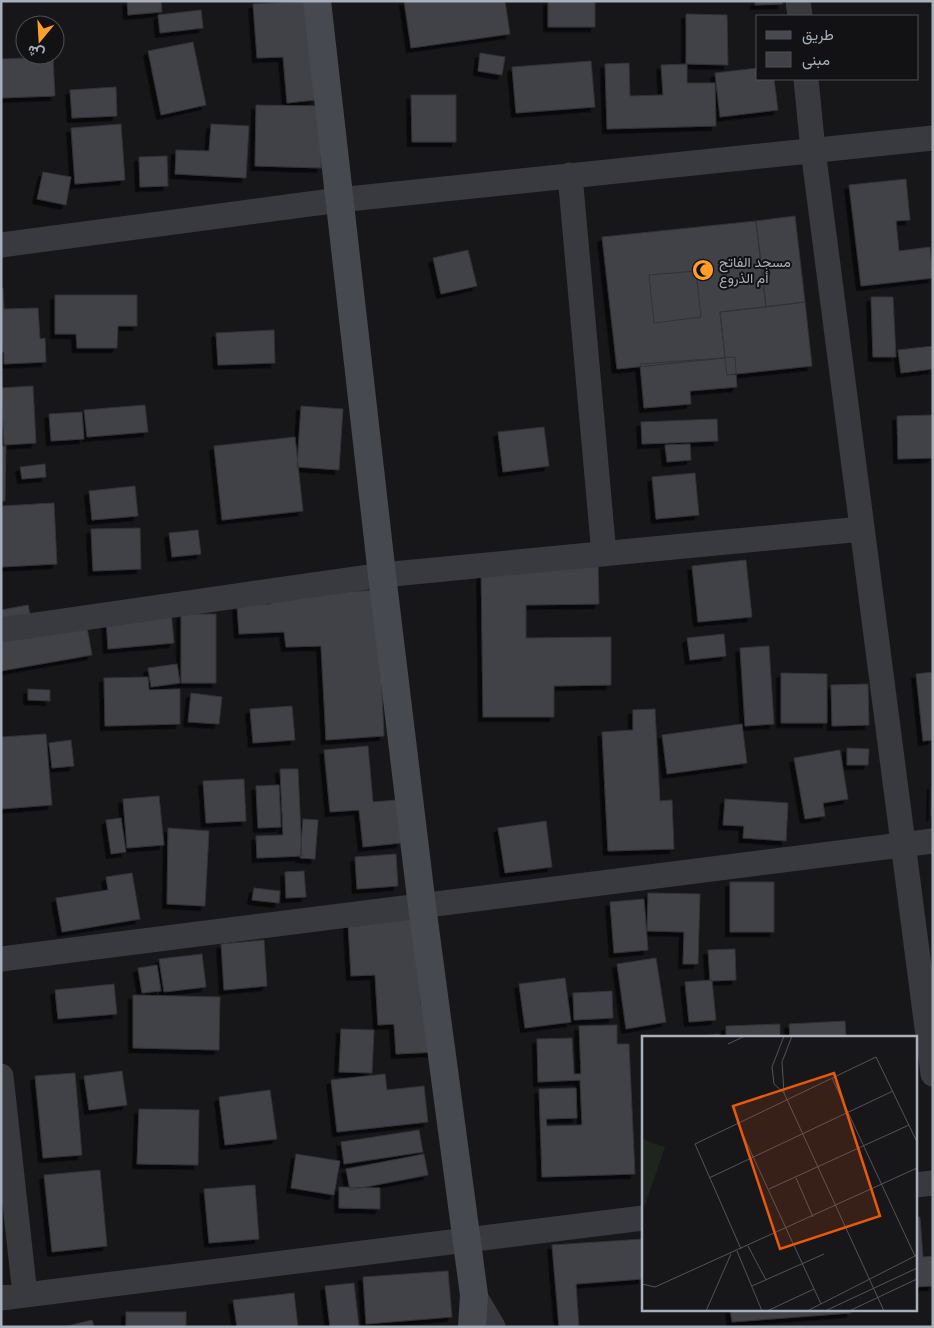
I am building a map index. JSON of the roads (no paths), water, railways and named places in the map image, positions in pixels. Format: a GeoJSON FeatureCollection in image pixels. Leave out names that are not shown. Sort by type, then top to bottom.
{"type":"FeatureCollection","features":[{"type":"Feature","properties":{"kind":"main road"},"geometry":{"type":"LineString","coordinates":[[317,1],[382,576],[422,906],[474,1294],[472,1327]]}},
{"type":"Feature","properties":{"kind":"street"},"geometry":{"type":"LineString","coordinates":[[798,1],[800,15]]}},
{"type":"Feature","properties":{"kind":"street"},"geometry":{"type":"LineString","coordinates":[[806,80],[813,150],[933,1074]]}},
{"type":"Feature","properties":{"kind":"street"},"geometry":{"type":"LineString","coordinates":[[1,245],[339,200],[933,138]]}},
{"type":"Feature","properties":{"kind":"street"},"geometry":{"type":"LineString","coordinates":[[570,176],[604,554]]}},
{"type":"Feature","properties":{"kind":"street"},"geometry":{"type":"LineString","coordinates":[[1,630],[382,576],[862,529]]}},
{"type":"Feature","properties":{"kind":"street"},"geometry":{"type":"LineString","coordinates":[[1,959],[933,841]]}},
{"type":"Feature","properties":{"kind":"street"},"geometry":{"type":"LineString","coordinates":[[1,1076],[13,1296],[642,1218]]}},
{"type":"Feature","properties":{"kind":"street"},"geometry":{"type":"LineString","coordinates":[[916,1185],[933,1183]]}},
{"type":"Feature","properties":{"kind":"street"},"geometry":{"type":"LineString","coordinates":[[474,1294],[493,1327]]}},
{"type":"Feature","properties":{"kind":"place","name":"مسجد الفاتح أم الذروع"},"geometry":{"type":"Point","coordinates":[703,270]}}]}
